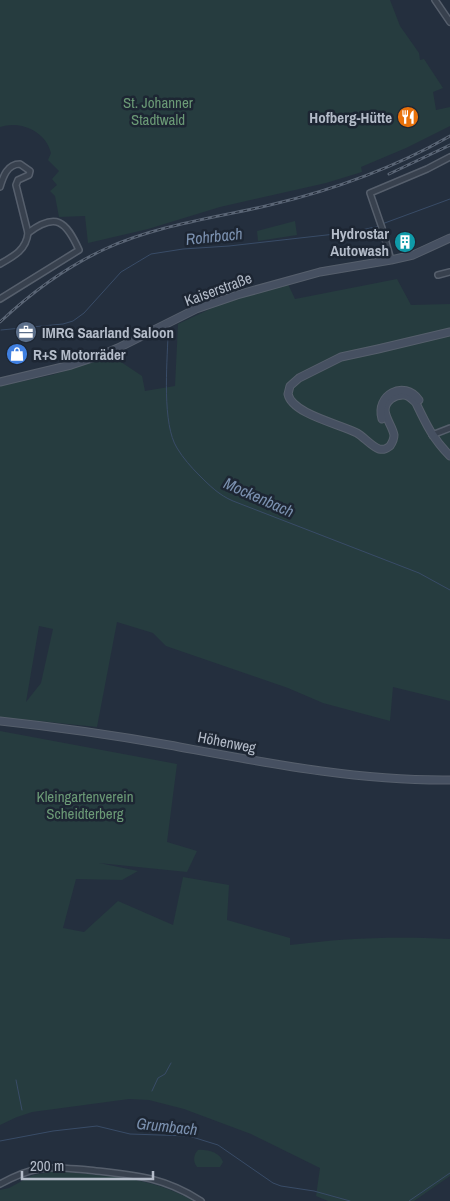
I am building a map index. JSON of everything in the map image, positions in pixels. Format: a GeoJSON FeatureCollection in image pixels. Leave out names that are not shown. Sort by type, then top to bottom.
{"type":"FeatureCollection","features":[{"type":"Feature","properties":{"kind":"street"},"geometry":{"type":"LineString","coordinates":[[435,0],[450,22]]}},
{"type":"Feature","properties":{"kind":"street"},"geometry":{"type":"LineString","coordinates":[[391,260],[370,193],[427,169],[450,157]]}},
{"type":"Feature","properties":{"kind":"street"},"geometry":{"type":"LineString","coordinates":[[0,187],[4,174],[13,165],[20,164],[30,171],[30,175],[18,180],[16,185],[28,233],[25,244],[19,252],[0,264]]}},
{"type":"Feature","properties":{"kind":"street"},"geometry":{"type":"LineString","coordinates":[[0,299],[80,250],[71,232],[65,225],[58,222],[40,224],[28,233]]}},
{"type":"Feature","properties":{"kind":"street","name":"Kaiserstraße"},"geometry":{"type":"LineString","coordinates":[[0,382],[71,365],[104,354],[196,310],[237,295],[320,272],[391,260],[420,252],[450,238]]}},
{"type":"Feature","properties":{"kind":"street"},"geometry":{"type":"LineString","coordinates":[[438,275],[450,272]]}},
{"type":"Feature","properties":{"kind":"street"},"geometry":{"type":"LineString","coordinates":[[450,332],[340,356],[299,378],[288,390],[288,398],[294,405],[305,412],[354,431],[375,447],[382,449],[388,448],[394,439],[385,410],[391,400],[402,395],[413,399],[432,435],[450,456]]}},
{"type":"Feature","properties":{"kind":"street"},"geometry":{"type":"LineString","coordinates":[[432,435],[450,428]]}},
{"type":"Feature","properties":{"kind":"street","name":"Höhenweg"},"geometry":{"type":"LineString","coordinates":[[0,721],[114,736],[280,766],[354,775],[450,780]]}},
{"type":"Feature","properties":{"kind":"street"},"geometry":{"type":"LineString","coordinates":[[0,1184],[24,1172],[41,1168],[59,1167],[144,1176],[185,1190],[201,1201]]}},
{"type":"Feature","properties":{"kind":"green space","name":"St. Johanner Stadtwald"},"geometry":{"type":"Polygon","coordinates":[[[0,0],[390,0],[400,26],[419,53],[420,60],[424,59],[443,88],[433,92],[436,110],[450,107],[450,126],[406,148],[361,167],[362,172],[326,183],[220,207],[148,229],[88,243],[85,216],[59,217],[55,196],[50,191],[57,185],[52,179],[59,171],[48,160],[51,153],[44,139],[38,133],[24,126],[8,125],[0,127],[0,0]]]}},
{"type":"Feature","properties":{"kind":"green space"},"geometry":{"type":"Polygon","coordinates":[[[295,221],[297,235],[258,241],[257,231],[295,221]]]}},
{"type":"Feature","properties":{"kind":"green space"},"geometry":{"type":"Polygon","coordinates":[[[397,279],[411,305],[450,304],[450,701],[393,687],[390,721],[323,703],[288,688],[166,646],[153,633],[117,622],[97,727],[0,717],[0,386],[52,375],[113,355],[142,376],[145,391],[175,386],[178,324],[225,302],[287,282],[295,299],[397,279]],[[39,626],[26,702],[41,683],[53,629],[39,626]]]}},
{"type":"Feature","properties":{"kind":"green space","name":"Kleingartenverein Scheidterberg"},"geometry":{"type":"Polygon","coordinates":[[[0,731],[177,764],[167,842],[197,851],[187,872],[99,863],[138,871],[122,880],[76,879],[63,928],[84,932],[118,901],[173,925],[183,877],[229,885],[227,920],[290,938],[290,945],[370,938],[450,939],[450,1176],[414,1201],[328,1201],[316,1196],[320,1168],[251,1134],[184,1109],[149,1100],[129,1099],[32,1112],[0,1125],[0,731]]]}},
{"type":"Feature","properties":{"kind":"green space"},"geometry":{"type":"Polygon","coordinates":[[[198,1150],[209,1151],[219,1156],[223,1162],[220,1167],[197,1167],[194,1158],[198,1150]]]}},
{"type":"Feature","properties":{"kind":"green space"},"geometry":{"type":"Polygon","coordinates":[[[56,1171],[127,1178],[161,1186],[193,1201],[0,1201],[0,1190],[9,1188],[33,1175],[56,1171]]]}},
{"type":"Feature","properties":{"kind":"waterway","name":"Rohrbach"},"geometry":{"type":"LineString","coordinates":[[382,224],[450,199]]}},
{"type":"Feature","properties":{"kind":"waterway","name":"Rohrbach"},"geometry":{"type":"LineString","coordinates":[[1,330],[63,324],[73,321],[84,313],[121,272],[151,254],[183,249],[229,246],[353,232],[379,226]]}},
{"type":"Feature","properties":{"kind":"waterway","name":"Mockenbach"},"geometry":{"type":"LineString","coordinates":[[168,336],[166,394],[172,437],[184,459],[211,486],[223,496],[233,501],[419,573],[450,590]]}},
{"type":"Feature","properties":{"kind":"waterway"},"geometry":{"type":"LineString","coordinates":[[152,1091],[158,1078],[165,1074],[171,1063]]}},
{"type":"Feature","properties":{"kind":"waterway"},"geometry":{"type":"LineString","coordinates":[[16,1080],[22,1110]]}},
{"type":"Feature","properties":{"kind":"waterway","name":"Grumbach"},"geometry":{"type":"LineString","coordinates":[[0,1141],[53,1131],[97,1126],[130,1134],[189,1136],[218,1145],[273,1183],[314,1191],[350,1201]]}},
{"type":"Feature","properties":{"kind":"waterway","name":"Grumbach"},"geometry":{"type":"LineString","coordinates":[[409,1201],[450,1173]]}},
{"type":"Feature","properties":{"kind":"railway"},"geometry":{"type":"LineString","coordinates":[[0,322],[37,290],[63,272],[105,249],[166,228],[270,205],[340,185],[385,168],[450,136]]}},
{"type":"Feature","properties":{"kind":"railway"},"geometry":{"type":"LineString","coordinates":[[389,174],[450,145]]}},
{"type":"Feature","properties":{"kind":"place","name":"Hofberg-Hütte"},"geometry":{"type":"Point","coordinates":[408,117]}},
{"type":"Feature","properties":{"kind":"place","name":"Hydrostar Autowash"},"geometry":{"type":"Point","coordinates":[405,242]}},
{"type":"Feature","properties":{"kind":"place","name":"IMRG Saarland Saloon"},"geometry":{"type":"Point","coordinates":[26,332]}},
{"type":"Feature","properties":{"kind":"place","name":"R+S Motorräder"},"geometry":{"type":"Point","coordinates":[17,354]}}]}
